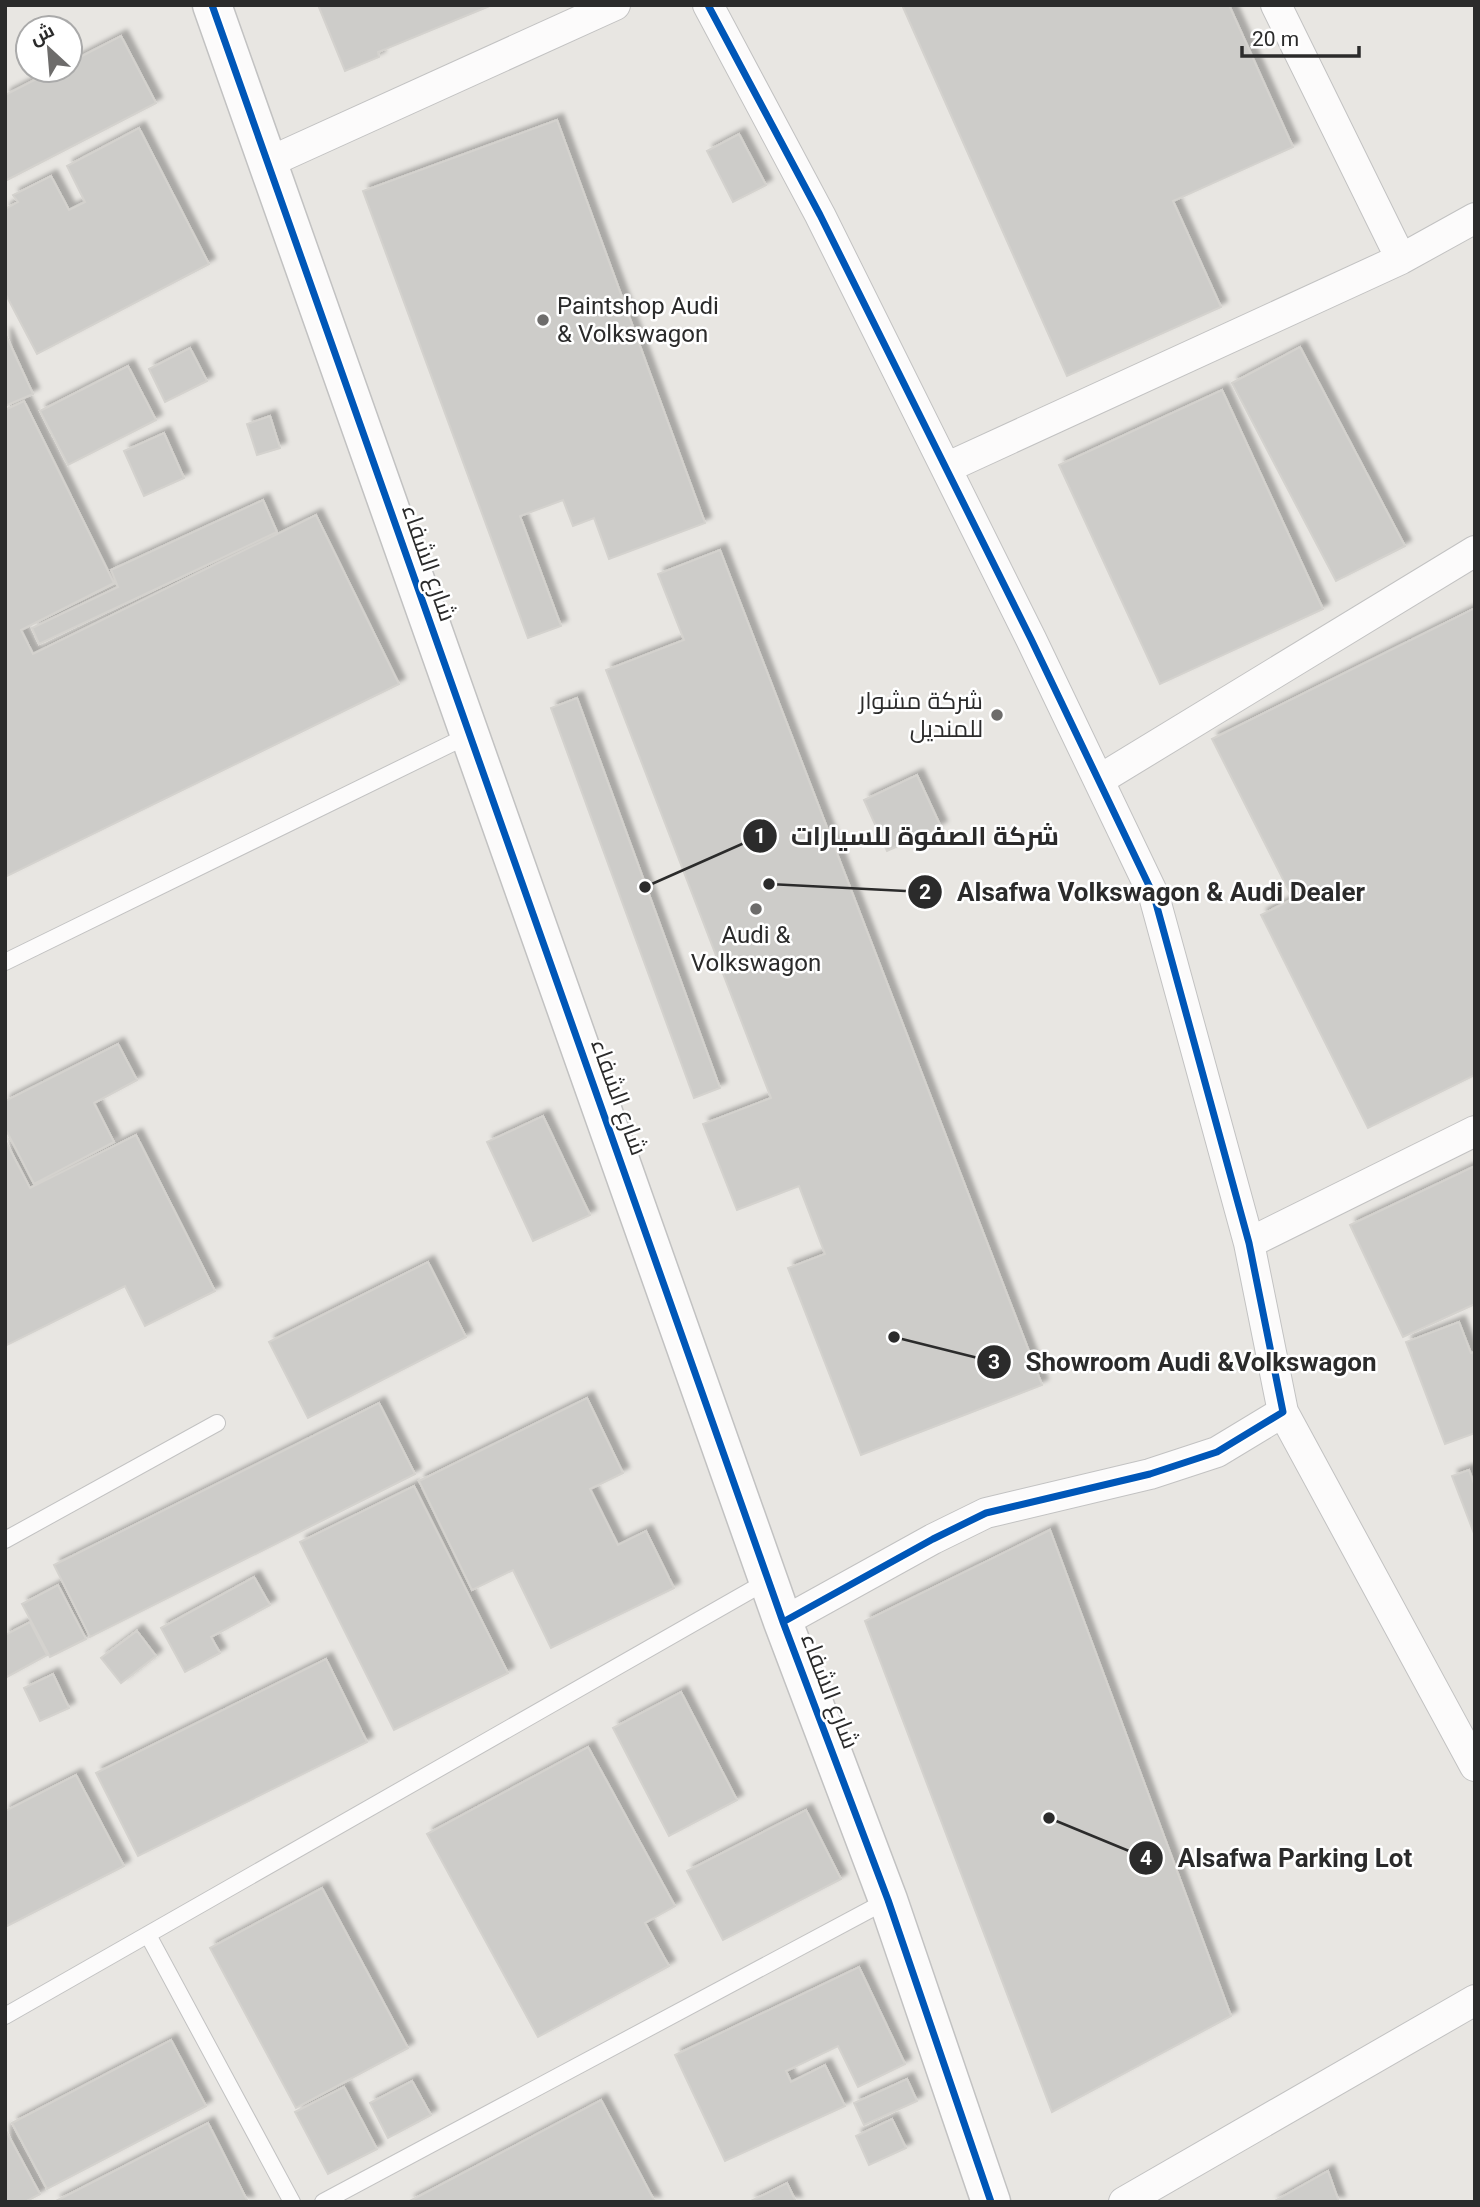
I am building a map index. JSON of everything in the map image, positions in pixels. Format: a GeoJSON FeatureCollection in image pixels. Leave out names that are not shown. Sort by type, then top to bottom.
{"type":"FeatureCollection","features":[{"type":"Feature","properties":{"kind":"street","name":"شارع الشفاء"},"geometry":{"type":"LineString","coordinates":[[212,5],[783,1622],[888,1900],[991,2202]]}},
{"type":"Feature","properties":{"kind":"street"},"geometry":{"type":"LineString","coordinates":[[267,163],[615,5]]}},
{"type":"Feature","properties":{"kind":"street"},"geometry":{"type":"LineString","coordinates":[[708,5],[820,215],[1154,896],[1249,1243],[1283,1412],[1475,1766]]}},
{"type":"Feature","properties":{"kind":"street"},"geometry":{"type":"LineString","coordinates":[[1276,5],[1401,259]]}},
{"type":"Feature","properties":{"kind":"street"},"geometry":{"type":"LineString","coordinates":[[946,468],[1401,259],[1475,218]]}},
{"type":"Feature","properties":{"kind":"street"},"geometry":{"type":"LineString","coordinates":[[1099,780],[1475,551]]}},
{"type":"Feature","properties":{"kind":"street"},"geometry":{"type":"LineString","coordinates":[[1249,1243],[1475,1131]]}},
{"type":"Feature","properties":{"kind":"street"},"geometry":{"type":"LineString","coordinates":[[783,1622],[986,1513],[1150,1474],[1217,1452],[1283,1412]]}},
{"type":"Feature","properties":{"kind":"street"},"geometry":{"type":"LineString","coordinates":[[1124,2202],[1475,2000]]}},
{"type":"Feature","properties":{"kind":"lane"},"geometry":{"type":"LineString","coordinates":[[5,962],[469,735]]}},
{"type":"Feature","properties":{"kind":"lane"},"geometry":{"type":"LineString","coordinates":[[5,1540],[217,1423]]}},
{"type":"Feature","properties":{"kind":"lane"},"geometry":{"type":"LineString","coordinates":[[5,2015],[770,1580]]}},
{"type":"Feature","properties":{"kind":"lane"},"geometry":{"type":"LineString","coordinates":[[323,2202],[888,1900]]}},
{"type":"Feature","properties":{"kind":"lane"},"geometry":{"type":"LineString","coordinates":[[148,1936],[292,2202]]}},
{"type":"Feature","properties":{"kind":"building"},"geometry":{"type":"Polygon","coordinates":[[[318,5],[492,5],[378,52],[379,57],[345,71],[318,5]]]}},
{"type":"Feature","properties":{"kind":"building"},"geometry":{"type":"Polygon","coordinates":[[[902,5],[1229,5],[1293,147],[1173,201],[1221,307],[1067,376],[902,5]]]}},
{"type":"Feature","properties":{"kind":"building"},"geometry":{"type":"Polygon","coordinates":[[[121,36],[156,103],[5,181],[5,95],[27,84],[84,84],[84,55],[121,36]]]}},
{"type":"Feature","properties":{"kind":"building"},"geometry":{"type":"Polygon","coordinates":[[[557,120],[705,523],[609,559],[594,518],[573,526],[563,500],[520,516],[561,626],[528,638],[363,191],[557,120]]]}},
{"type":"Feature","properties":{"kind":"building"},"geometry":{"type":"Polygon","coordinates":[[[139,128],[209,264],[37,354],[5,293],[5,209],[18,202],[13,195],[51,176],[69,210],[85,202],[67,166],[139,128]]]}},
{"type":"Feature","properties":{"kind":"building"},"geometry":{"type":"Polygon","coordinates":[[[739,134],[766,185],[733,202],[707,151],[739,134]]]}},
{"type":"Feature","properties":{"kind":"building"},"geometry":{"type":"Polygon","coordinates":[[[5,333],[33,394],[5,406],[5,333]]]}},
{"type":"Feature","properties":{"kind":"building"},"geometry":{"type":"Polygon","coordinates":[[[1300,347],[1405,546],[1336,581],[1232,383],[1300,347]]]}},
{"type":"Feature","properties":{"kind":"building"},"geometry":{"type":"Polygon","coordinates":[[[190,348],[207,381],[165,402],[149,369],[190,348]]]}},
{"type":"Feature","properties":{"kind":"building"},"geometry":{"type":"Polygon","coordinates":[[[128,366],[156,420],[68,465],[40,411],[128,366]]]}},
{"type":"Feature","properties":{"kind":"building"},"geometry":{"type":"Polygon","coordinates":[[[1222,390],[1323,609],[1160,684],[1059,465],[1222,390]]]}},
{"type":"Feature","properties":{"kind":"building"},"geometry":{"type":"Polygon","coordinates":[[[24,401],[114,583],[21,630],[33,654],[316,515],[399,684],[5,877],[5,410],[24,401]]]}},
{"type":"Feature","properties":{"kind":"building"},"geometry":{"type":"Polygon","coordinates":[[[270,416],[280,448],[257,455],[247,424],[270,416]]]}},
{"type":"Feature","properties":{"kind":"building"},"geometry":{"type":"Polygon","coordinates":[[[164,433],[184,478],[144,496],[124,451],[164,433]]]}},
{"type":"Feature","properties":{"kind":"building"},"geometry":{"type":"Polygon","coordinates":[[[263,500],[277,532],[39,644],[32,628],[118,587],[111,570],[263,500]]]}},
{"type":"Feature","properties":{"kind":"building"},"geometry":{"type":"Polygon","coordinates":[[[720,550],[1042,1385],[861,1455],[788,1268],[825,1254],[799,1186],[737,1210],[703,1124],[771,1098],[606,670],[684,640],[658,574],[720,550]]]}},
{"type":"Feature","properties":{"kind":"building"},"geometry":{"type":"Polygon","coordinates":[[[1475,608],[1475,1075],[1368,1128],[1261,915],[1293,899],[1212,739],[1475,608]]]}},
{"type":"Feature","properties":{"kind":"building"},"geometry":{"type":"Polygon","coordinates":[[[577,698],[720,1088],[694,1098],[551,708],[577,698]]]}},
{"type":"Feature","properties":{"kind":"building"},"geometry":{"type":"Polygon","coordinates":[[[917,775],[941,827],[887,851],[864,800],[917,775]]]}},
{"type":"Feature","properties":{"kind":"building"},"geometry":{"type":"Polygon","coordinates":[[[118,1044],[137,1080],[94,1103],[114,1142],[34,1184],[5,1128],[5,1101],[118,1044]]]}},
{"type":"Feature","properties":{"kind":"building"},"geometry":{"type":"Polygon","coordinates":[[[543,1116],[590,1215],[533,1241],[487,1142],[543,1116]]]}},
{"type":"Feature","properties":{"kind":"building"},"geometry":{"type":"Polygon","coordinates":[[[136,1135],[215,1291],[145,1326],[125,1286],[5,1346],[5,1140],[30,1188],[136,1135]]]}},
{"type":"Feature","properties":{"kind":"building"},"geometry":{"type":"Polygon","coordinates":[[[1475,1166],[1475,1304],[1403,1337],[1350,1225],[1475,1166]]]}},
{"type":"Feature","properties":{"kind":"building"},"geometry":{"type":"Polygon","coordinates":[[[428,1262],[466,1337],[308,1418],[269,1342],[428,1262]]]}},
{"type":"Feature","properties":{"kind":"building"},"geometry":{"type":"Polygon","coordinates":[[[1459,1322],[1471,1353],[1475,1352],[1475,1433],[1445,1444],[1406,1342],[1459,1322]]]}},
{"type":"Feature","properties":{"kind":"building"},"geometry":{"type":"Polygon","coordinates":[[[587,1398],[623,1473],[590,1489],[618,1545],[646,1531],[674,1588],[551,1648],[513,1570],[472,1590],[419,1481],[587,1398]]]}},
{"type":"Feature","properties":{"kind":"building"},"geometry":{"type":"Polygon","coordinates":[[[379,1403],[415,1474],[90,1637],[54,1565],[379,1403]]]}},
{"type":"Feature","properties":{"kind":"building"},"geometry":{"type":"Polygon","coordinates":[[[1469,1470],[1475,1487],[1475,1536],[1452,1476],[1469,1470]]]}},
{"type":"Feature","properties":{"kind":"building"},"geometry":{"type":"Polygon","coordinates":[[[414,1486],[508,1673],[394,1730],[300,1542],[414,1486]]]}},
{"type":"Feature","properties":{"kind":"building"},"geometry":{"type":"Polygon","coordinates":[[[1050,1530],[1231,2016],[1052,2112],[865,1621],[1050,1530]]]}},
{"type":"Feature","properties":{"kind":"building"},"geometry":{"type":"Polygon","coordinates":[[[254,1577],[270,1605],[211,1637],[220,1653],[185,1672],[161,1628],[254,1577]]]}},
{"type":"Feature","properties":{"kind":"building"},"geometry":{"type":"Polygon","coordinates":[[[58,1585],[86,1639],[50,1657],[22,1604],[58,1585]]]}},
{"type":"Feature","properties":{"kind":"building"},"geometry":{"type":"Polygon","coordinates":[[[30,1622],[47,1655],[5,1678],[5,1635],[30,1622]]]}},
{"type":"Feature","properties":{"kind":"building"},"geometry":{"type":"Polygon","coordinates":[[[137,1631],[156,1656],[121,1683],[101,1658],[137,1631]]]}},
{"type":"Feature","properties":{"kind":"building"},"geometry":{"type":"Polygon","coordinates":[[[326,1659],[367,1742],[138,1856],[96,1773],[326,1659]]]}},
{"type":"Feature","properties":{"kind":"building"},"geometry":{"type":"Polygon","coordinates":[[[53,1674],[69,1708],[40,1721],[24,1688],[53,1674]]]}},
{"type":"Feature","properties":{"kind":"building"},"geometry":{"type":"Polygon","coordinates":[[[681,1692],[737,1800],[669,1836],[613,1728],[681,1692]]]}},
{"type":"Feature","properties":{"kind":"building"},"geometry":{"type":"Polygon","coordinates":[[[588,1747],[675,1906],[645,1923],[669,1966],[538,2037],[427,1834],[588,1747]]]}},
{"type":"Feature","properties":{"kind":"building"},"geometry":{"type":"Polygon","coordinates":[[[76,1775],[124,1866],[5,1927],[5,1811],[76,1775]]]}},
{"type":"Feature","properties":{"kind":"building"},"geometry":{"type":"Polygon","coordinates":[[[806,1810],[841,1879],[723,1940],[687,1871],[806,1810]]]}},
{"type":"Feature","properties":{"kind":"building"},"geometry":{"type":"Polygon","coordinates":[[[322,1888],[408,2048],[296,2108],[210,1948],[322,1888]]]}},
{"type":"Feature","properties":{"kind":"building"},"geometry":{"type":"Polygon","coordinates":[[[859,1967],[905,2064],[858,2087],[838,2046],[786,2071],[791,2082],[825,2065],[845,2106],[725,2161],[675,2055],[859,1967]]]}},
{"type":"Feature","properties":{"kind":"building"},"geometry":{"type":"Polygon","coordinates":[[[171,2040],[206,2106],[47,2189],[12,2123],[171,2040]]]}},
{"type":"Feature","properties":{"kind":"building"},"geometry":{"type":"Polygon","coordinates":[[[907,2079],[917,2101],[864,2125],[854,2103],[907,2079]]]}},
{"type":"Feature","properties":{"kind":"building"},"geometry":{"type":"Polygon","coordinates":[[[412,2081],[431,2115],[388,2138],[370,2103],[412,2081]]]}},
{"type":"Feature","properties":{"kind":"building"},"geometry":{"type":"Polygon","coordinates":[[[344,2087],[377,2149],[328,2174],[295,2112],[344,2087]]]}},
{"type":"Feature","properties":{"kind":"building"},"geometry":{"type":"Polygon","coordinates":[[[601,2100],[655,2202],[408,2202],[601,2100]]]}},
{"type":"Feature","properties":{"kind":"building"},"geometry":{"type":"Polygon","coordinates":[[[892,2119],[906,2148],[869,2165],[856,2136],[892,2119]]]}},
{"type":"Feature","properties":{"kind":"building"},"geometry":{"type":"Polygon","coordinates":[[[208,2123],[248,2202],[54,2202],[208,2123]]]}},
{"type":"Feature","properties":{"kind":"building"},"geometry":{"type":"Polygon","coordinates":[[[5,2129],[40,2194],[25,2202],[5,2202],[5,2129]]]}},
{"type":"Feature","properties":{"kind":"building"},"geometry":{"type":"Polygon","coordinates":[[[1328,2171],[1339,2202],[1273,2202],[1328,2171]]]}},
{"type":"Feature","properties":{"kind":"building"},"geometry":{"type":"Polygon","coordinates":[[[787,2183],[796,2202],[749,2202],[787,2183]]]}},
{"type":"Feature","properties":{"kind":"cycle path"},"geometry":{"type":"LineString","coordinates":[[212,5],[783,1622],[888,1900],[991,2202]]}},
{"type":"Feature","properties":{"kind":"cycle path"},"geometry":{"type":"LineString","coordinates":[[708,5],[820,215],[1031,639],[1154,896],[1249,1243],[1283,1412],[1217,1452],[1150,1474],[986,1513],[933,1539],[783,1622]]}},
{"type":"Feature","properties":{"kind":"place","name":"Paintshop Audi & Volkswagon"},"geometry":{"type":"Point","coordinates":[543,320]}},
{"type":"Feature","properties":{"kind":"place","name":"شركة مشوار للمنديل"},"geometry":{"type":"Point","coordinates":[997,715]}},
{"type":"Feature","properties":{"kind":"place","name":"Alsafwa Volkswagon & Audi Dealer"},"geometry":{"type":"Point","coordinates":[769,884]}},
{"type":"Feature","properties":{"kind":"place","name":"شركة الصفوة للسيارات"},"geometry":{"type":"Point","coordinates":[645,887]}},
{"type":"Feature","properties":{"kind":"place","name":"Audi & Volkswagon"},"geometry":{"type":"Point","coordinates":[756,909]}},
{"type":"Feature","properties":{"kind":"place","name":"Showroom Audi &Volkswagon"},"geometry":{"type":"Point","coordinates":[894,1337]}},
{"type":"Feature","properties":{"kind":"place","name":"Alsafwa Parking Lot"},"geometry":{"type":"Point","coordinates":[1049,1818]}}]}
